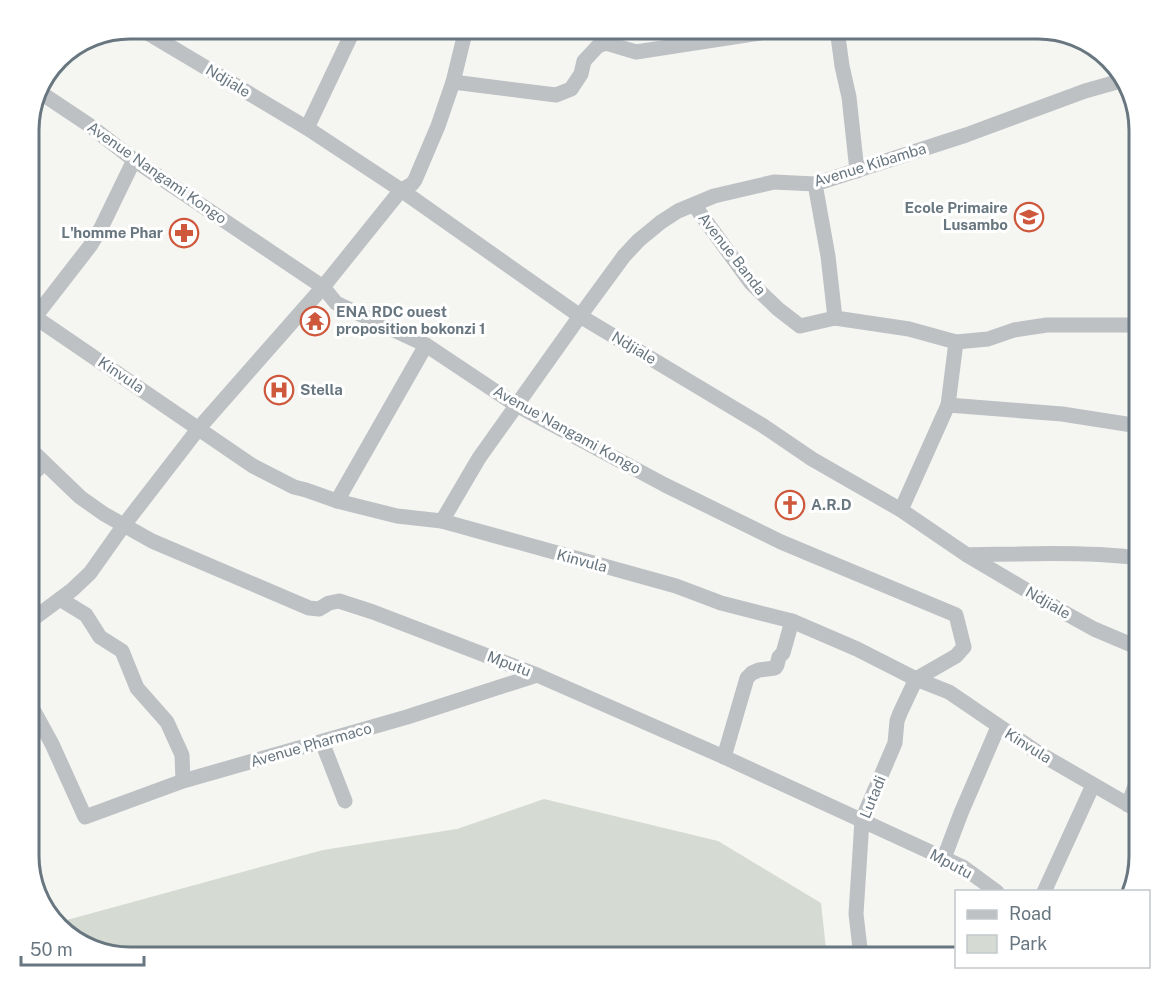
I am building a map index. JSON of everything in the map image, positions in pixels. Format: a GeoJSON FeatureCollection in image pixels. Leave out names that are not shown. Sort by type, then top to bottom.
{"type":"FeatureCollection","features":[{"type":"Feature","properties":{"kind":"street","name":"Ndjiale"},"geometry":{"type":"LineString","coordinates":[[159,39],[307,128],[401,190],[580,316],[762,425],[812,459],[901,510],[967,555],[1094,629],[1129,643]]}},
{"type":"Feature","properties":{"kind":"street"},"geometry":{"type":"LineString","coordinates":[[307,128],[349,39]]}},
{"type":"Feature","properties":{"kind":"street"},"geometry":{"type":"LineString","coordinates":[[39,615],[72,590],[90,573],[199,428],[323,287],[401,190],[415,180],[438,126],[453,82],[463,39]]}},
{"type":"Feature","properties":{"kind":"street"},"geometry":{"type":"LineString","coordinates":[[453,82],[556,96],[571,88],[581,74],[584,61],[598,46],[606,43],[636,52],[717,39]]}},
{"type":"Feature","properties":{"kind":"street"},"geometry":{"type":"LineString","coordinates":[[838,39],[849,97],[856,171]]}},
{"type":"Feature","properties":{"kind":"street","name":"Avenue Kibamba"},"geometry":{"type":"LineString","coordinates":[[442,521],[479,458],[580,316],[624,256],[661,222],[714,196],[774,182],[815,184],[966,135],[1085,91],[1116,82]]}},
{"type":"Feature","properties":{"kind":"street","name":"Avenue Nangami Kongo"},"geometry":{"type":"LineString","coordinates":[[46,95],[134,160],[323,287],[336,303],[426,345],[516,405],[665,485],[780,542],[956,615],[964,647],[956,656],[916,678]]}},
{"type":"Feature","properties":{"kind":"street"},"geometry":{"type":"LineString","coordinates":[[39,307],[90,246],[134,160]]}},
{"type":"Feature","properties":{"kind":"street"},"geometry":{"type":"LineString","coordinates":[[815,184],[828,256],[835,318],[909,329],[956,342],[988,339],[1014,330],[1047,325],[1129,325]]}},
{"type":"Feature","properties":{"kind":"street","name":"Avenue Banda"},"geometry":{"type":"LineString","coordinates":[[694,205],[752,283],[778,309],[800,326],[835,318]]}},
{"type":"Feature","properties":{"kind":"street","name":"Kinvula"},"geometry":{"type":"LineString","coordinates":[[39,320],[254,466],[294,487],[337,501],[397,516],[442,521],[676,586],[720,603],[792,621],[949,692],[1037,752],[1129,805]]}},
{"type":"Feature","properties":{"kind":"street"},"geometry":{"type":"LineString","coordinates":[[901,510],[948,405],[956,342]]}},
{"type":"Feature","properties":{"kind":"street"},"geometry":{"type":"LineString","coordinates":[[337,501],[426,345]]}},
{"type":"Feature","properties":{"kind":"street"},"geometry":{"type":"LineString","coordinates":[[948,405],[1062,414],[1129,424]]}},
{"type":"Feature","properties":{"kind":"street","name":"Mputu"},"geometry":{"type":"LineString","coordinates":[[39,458],[80,497],[104,514],[162,545],[309,608],[319,609],[329,603],[339,601],[374,612],[537,675],[724,757],[944,858],[963,867],[996,890]]}},
{"type":"Feature","properties":{"kind":"street"},"geometry":{"type":"LineString","coordinates":[[39,468],[44,463]]}},
{"type":"Feature","properties":{"kind":"street"},"geometry":{"type":"LineString","coordinates":[[967,555],[1070,554],[1129,557]]}},
{"type":"Feature","properties":{"kind":"street"},"geometry":{"type":"LineString","coordinates":[[60,599],[86,615],[100,637],[122,651],[136,688],[168,722],[182,755],[183,782]]}},
{"type":"Feature","properties":{"kind":"street"},"geometry":{"type":"LineString","coordinates":[[724,757],[747,678],[759,670],[775,668],[778,657],[783,652],[792,621]]}},
{"type":"Feature","properties":{"kind":"street","name":"Avenue Pharmaco"},"geometry":{"type":"LineString","coordinates":[[39,720],[85,817],[183,782],[407,717],[537,675]]}},
{"type":"Feature","properties":{"kind":"street","name":"Lutadi"},"geometry":{"type":"LineString","coordinates":[[860,947],[856,914],[862,820],[895,742],[900,713],[916,678]]}},
{"type":"Feature","properties":{"kind":"street"},"geometry":{"type":"LineString","coordinates":[[944,858],[998,727]]}},
{"type":"Feature","properties":{"kind":"street"},"geometry":{"type":"LineString","coordinates":[[322,742],[345,801]]}},
{"type":"Feature","properties":{"kind":"street"},"geometry":{"type":"LineString","coordinates":[[1044,890],[1093,785]]}},
{"type":"Feature","properties":{"kind":"green space"},"geometry":{"type":"Polygon","coordinates":[[[544,799],[718,841],[821,903],[826,947],[130,947],[95,940],[84,935],[66,920],[323,850],[457,829],[544,799]]]}},
{"type":"Feature","properties":{"kind":"place","name":"Ecole Primaire Lusambo"},"geometry":{"type":"Point","coordinates":[1029,217]}},
{"type":"Feature","properties":{"kind":"place","name":"L'homme Phar"},"geometry":{"type":"Point","coordinates":[184,233]}},
{"type":"Feature","properties":{"kind":"place","name":"ENA RDC ouest proposition bokonzi 1"},"geometry":{"type":"Point","coordinates":[315,321]}},
{"type":"Feature","properties":{"kind":"place","name":"Stella"},"geometry":{"type":"Point","coordinates":[279,390]}},
{"type":"Feature","properties":{"kind":"place","name":"A.R.D"},"geometry":{"type":"Point","coordinates":[790,505]}}]}
